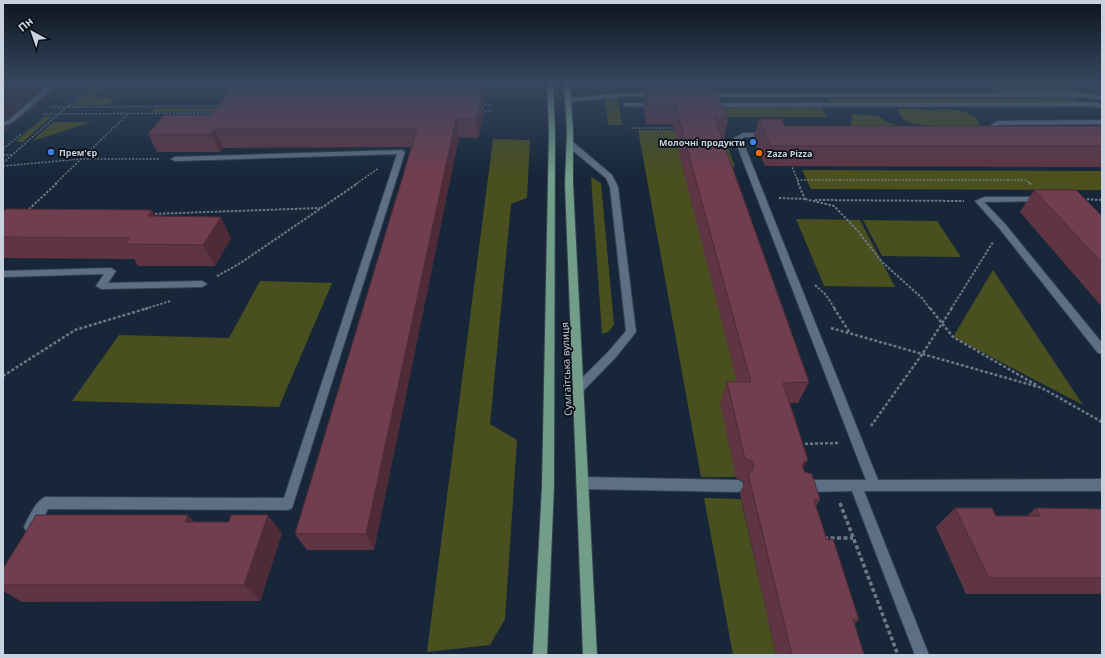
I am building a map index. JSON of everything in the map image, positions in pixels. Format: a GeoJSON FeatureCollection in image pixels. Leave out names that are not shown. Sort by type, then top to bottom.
{"type":"FeatureCollection","features":[{"type":"Feature","properties":{"kind":"main road","name":"Сумгаїтська вулиця"},"geometry":{"type":"LineString","coordinates":[[540,655],[548,486],[551,114]]}},
{"type":"Feature","properties":{"kind":"main road","name":"Сумгаїтська вулиця"},"geometry":{"type":"LineString","coordinates":[[568,114],[570,144],[569,184],[590,655]]}},
{"type":"Feature","properties":{"kind":"street"},"geometry":{"type":"LineString","coordinates":[[3,124],[11,121],[19,114]]}},
{"type":"Feature","properties":{"kind":"street"},"geometry":{"type":"LineString","coordinates":[[1002,134],[983,133],[991,132],[993,126],[998,123],[1102,122]]}},
{"type":"Feature","properties":{"kind":"street"},"geometry":{"type":"LineString","coordinates":[[778,135],[743,135],[738,138],[874,486]]}},
{"type":"Feature","properties":{"kind":"street"},"geometry":{"type":"LineString","coordinates":[[570,144],[610,177],[614,187],[631,332],[620,348],[579,388]]}},
{"type":"Feature","properties":{"kind":"street"},"geometry":{"type":"LineString","coordinates":[[26,534],[45,503],[288,504],[401,152],[175,159]]}},
{"type":"Feature","properties":{"kind":"street"},"geometry":{"type":"LineString","coordinates":[[1051,200],[985,199],[979,201],[1002,226],[1102,350]]}},
{"type":"Feature","properties":{"kind":"street"},"geometry":{"type":"LineString","coordinates":[[3,274],[111,270],[101,286],[202,284]]}},
{"type":"Feature","properties":{"kind":"street"},"geometry":{"type":"LineString","coordinates":[[582,483],[738,486]]}},
{"type":"Feature","properties":{"kind":"street"},"geometry":{"type":"LineString","coordinates":[[798,486],[1102,484]]}},
{"type":"Feature","properties":{"kind":"street"},"geometry":{"type":"LineString","coordinates":[[856,486],[922,655]]}},
{"type":"Feature","properties":{"kind":"path"},"geometry":{"type":"LineString","coordinates":[[19,114],[156,114]]}},
{"type":"Feature","properties":{"kind":"path"},"geometry":{"type":"LineString","coordinates":[[3,164],[12,154],[58,114]]}},
{"type":"Feature","properties":{"kind":"path"},"geometry":{"type":"LineString","coordinates":[[25,213],[128,114]]}},
{"type":"Feature","properties":{"kind":"path"},"geometry":{"type":"LineString","coordinates":[[631,128],[677,128]]}},
{"type":"Feature","properties":{"kind":"path"},"geometry":{"type":"LineString","coordinates":[[778,135],[805,199]]}},
{"type":"Feature","properties":{"kind":"path"},"geometry":{"type":"LineString","coordinates":[[3,155],[12,154]]}},
{"type":"Feature","properties":{"kind":"path"},"geometry":{"type":"LineString","coordinates":[[3,164],[26,165],[81,159],[175,159]]}},
{"type":"Feature","properties":{"kind":"path"},"geometry":{"type":"LineString","coordinates":[[797,180],[1026,180],[1051,200],[1102,200]]}},
{"type":"Feature","properties":{"kind":"path"},"geometry":{"type":"LineString","coordinates":[[805,199],[979,201]]}},
{"type":"Feature","properties":{"kind":"path"},"geometry":{"type":"LineString","coordinates":[[805,199],[834,206],[858,230],[882,262],[922,298],[953,336],[1102,422]]}},
{"type":"Feature","properties":{"kind":"path"},"geometry":{"type":"LineString","coordinates":[[146,214],[320,208]]}},
{"type":"Feature","properties":{"kind":"path"},"geometry":{"type":"LineString","coordinates":[[858,445],[923,353],[992,245],[1002,226]]}},
{"type":"Feature","properties":{"kind":"path"},"geometry":{"type":"LineString","coordinates":[[810,321],[1042,388]]}},
{"type":"Feature","properties":{"kind":"path"},"geometry":{"type":"LineString","coordinates":[[795,444],[840,443]]}},
{"type":"Feature","properties":{"kind":"path"},"geometry":{"type":"LineString","coordinates":[[834,486],[898,655]]}},
{"type":"Feature","properties":{"kind":"path"},"geometry":{"type":"LineString","coordinates":[[823,538],[853,538]]}},
{"type":"Feature","properties":{"kind":"shaded area"},"geometry":{"type":"Polygon","coordinates":[[[3,114],[27,114],[3,133],[3,114]]]}},
{"type":"Feature","properties":{"kind":"green space"},"geometry":{"type":"Polygon","coordinates":[[[607,114],[620,114],[622,125],[608,125],[607,114]]]}},
{"type":"Feature","properties":{"kind":"green space"},"geometry":{"type":"Polygon","coordinates":[[[722,114],[825,114],[827,117],[721,117],[722,114]]]}},
{"type":"Feature","properties":{"kind":"green space"},"geometry":{"type":"Polygon","coordinates":[[[853,114],[878,116],[889,123],[906,127],[852,127],[850,123],[852,121],[851,117],[853,114]]]}},
{"type":"Feature","properties":{"kind":"green space"},"geometry":{"type":"Polygon","coordinates":[[[900,114],[969,114],[977,119],[979,125],[973,127],[956,128],[910,123],[904,120],[900,114]]]}},
{"type":"Feature","properties":{"kind":"green space"},"geometry":{"type":"Polygon","coordinates":[[[45,116],[52,116],[23,142],[16,141],[45,116]]]}},
{"type":"Feature","properties":{"kind":"green space"},"geometry":{"type":"Polygon","coordinates":[[[53,122],[92,122],[32,141],[53,122]]]}},
{"type":"Feature","properties":{"kind":"green space"},"geometry":{"type":"Polygon","coordinates":[[[638,130],[722,130],[735,167],[723,167],[679,152],[743,403],[736,477],[701,477],[638,130]]]}},
{"type":"Feature","properties":{"kind":"green space"},"geometry":{"type":"Polygon","coordinates":[[[493,139],[530,140],[527,198],[511,204],[490,424],[517,440],[505,619],[490,645],[427,652],[493,139]]]}},
{"type":"Feature","properties":{"kind":"green space"},"geometry":{"type":"Polygon","coordinates":[[[802,170],[1102,171],[1102,190],[811,189],[802,170]]]}},
{"type":"Feature","properties":{"kind":"green space"},"geometry":{"type":"Polygon","coordinates":[[[591,177],[601,183],[614,325],[608,332],[602,334],[591,177]]]}},
{"type":"Feature","properties":{"kind":"green space"},"geometry":{"type":"Polygon","coordinates":[[[796,219],[860,220],[895,287],[824,286],[796,219]]]}},
{"type":"Feature","properties":{"kind":"green space"},"geometry":{"type":"Polygon","coordinates":[[[863,220],[937,221],[961,257],[882,256],[863,220]]]}},
{"type":"Feature","properties":{"kind":"green space"},"geometry":{"type":"Polygon","coordinates":[[[993,270],[1083,405],[953,337],[993,270]]]}},
{"type":"Feature","properties":{"kind":"green space"},"geometry":{"type":"Polygon","coordinates":[[[260,281],[332,283],[279,407],[72,401],[119,335],[229,338],[260,281]]]}},
{"type":"Feature","properties":{"kind":"green space"},"geometry":{"type":"Polygon","coordinates":[[[704,498],[741,499],[776,655],[733,655],[704,498]]]}},
{"type":"Feature","properties":{"kind":"building"},"geometry":{"type":"Polygon","coordinates":[[[212,114],[477,114],[476,119],[456,119],[366,534],[295,534],[417,129],[215,129],[211,134],[148,134],[164,115],[211,115],[212,114]]]}},
{"type":"Feature","properties":{"kind":"building"},"geometry":{"type":"Polygon","coordinates":[[[678,114],[726,114],[728,119],[714,116],[809,382],[783,383],[808,460],[804,462],[802,467],[805,472],[812,474],[820,500],[814,500],[827,540],[833,539],[859,620],[853,619],[864,655],[792,655],[748,474],[752,471],[754,466],[752,461],[745,459],[727,382],[751,382],[678,114]]]}},
{"type":"Feature","properties":{"kind":"building"},"geometry":{"type":"Polygon","coordinates":[[[759,119],[782,119],[785,126],[1102,126],[1102,146],[770,146],[759,119]]]}},
{"type":"Feature","properties":{"kind":"building"},"geometry":{"type":"Polygon","coordinates":[[[1034,190],[1076,190],[1102,216],[1102,263],[1034,190]]]}},
{"type":"Feature","properties":{"kind":"building"},"geometry":{"type":"Polygon","coordinates":[[[6,209],[152,210],[148,216],[221,217],[203,245],[125,244],[129,238],[3,237],[3,212],[6,209]]]}},
{"type":"Feature","properties":{"kind":"building"},"geometry":{"type":"Polygon","coordinates":[[[955,508],[992,508],[996,516],[1040,516],[1036,508],[1102,509],[1102,578],[989,578],[955,508]]]}},
{"type":"Feature","properties":{"kind":"building"},"geometry":{"type":"Polygon","coordinates":[[[36,515],[188,515],[185,522],[229,522],[231,515],[268,515],[244,585],[3,585],[3,569],[36,515]]]}},
{"type":"Feature","properties":{"kind":"place","name":"Молочні продукти"},"geometry":{"type":"Point","coordinates":[753,142]}},
{"type":"Feature","properties":{"kind":"place","name":"Прем'єр"},"geometry":{"type":"Point","coordinates":[51,152]}},
{"type":"Feature","properties":{"kind":"place","name":"Zaza Pizza"},"geometry":{"type":"Point","coordinates":[759,153]}}]}
